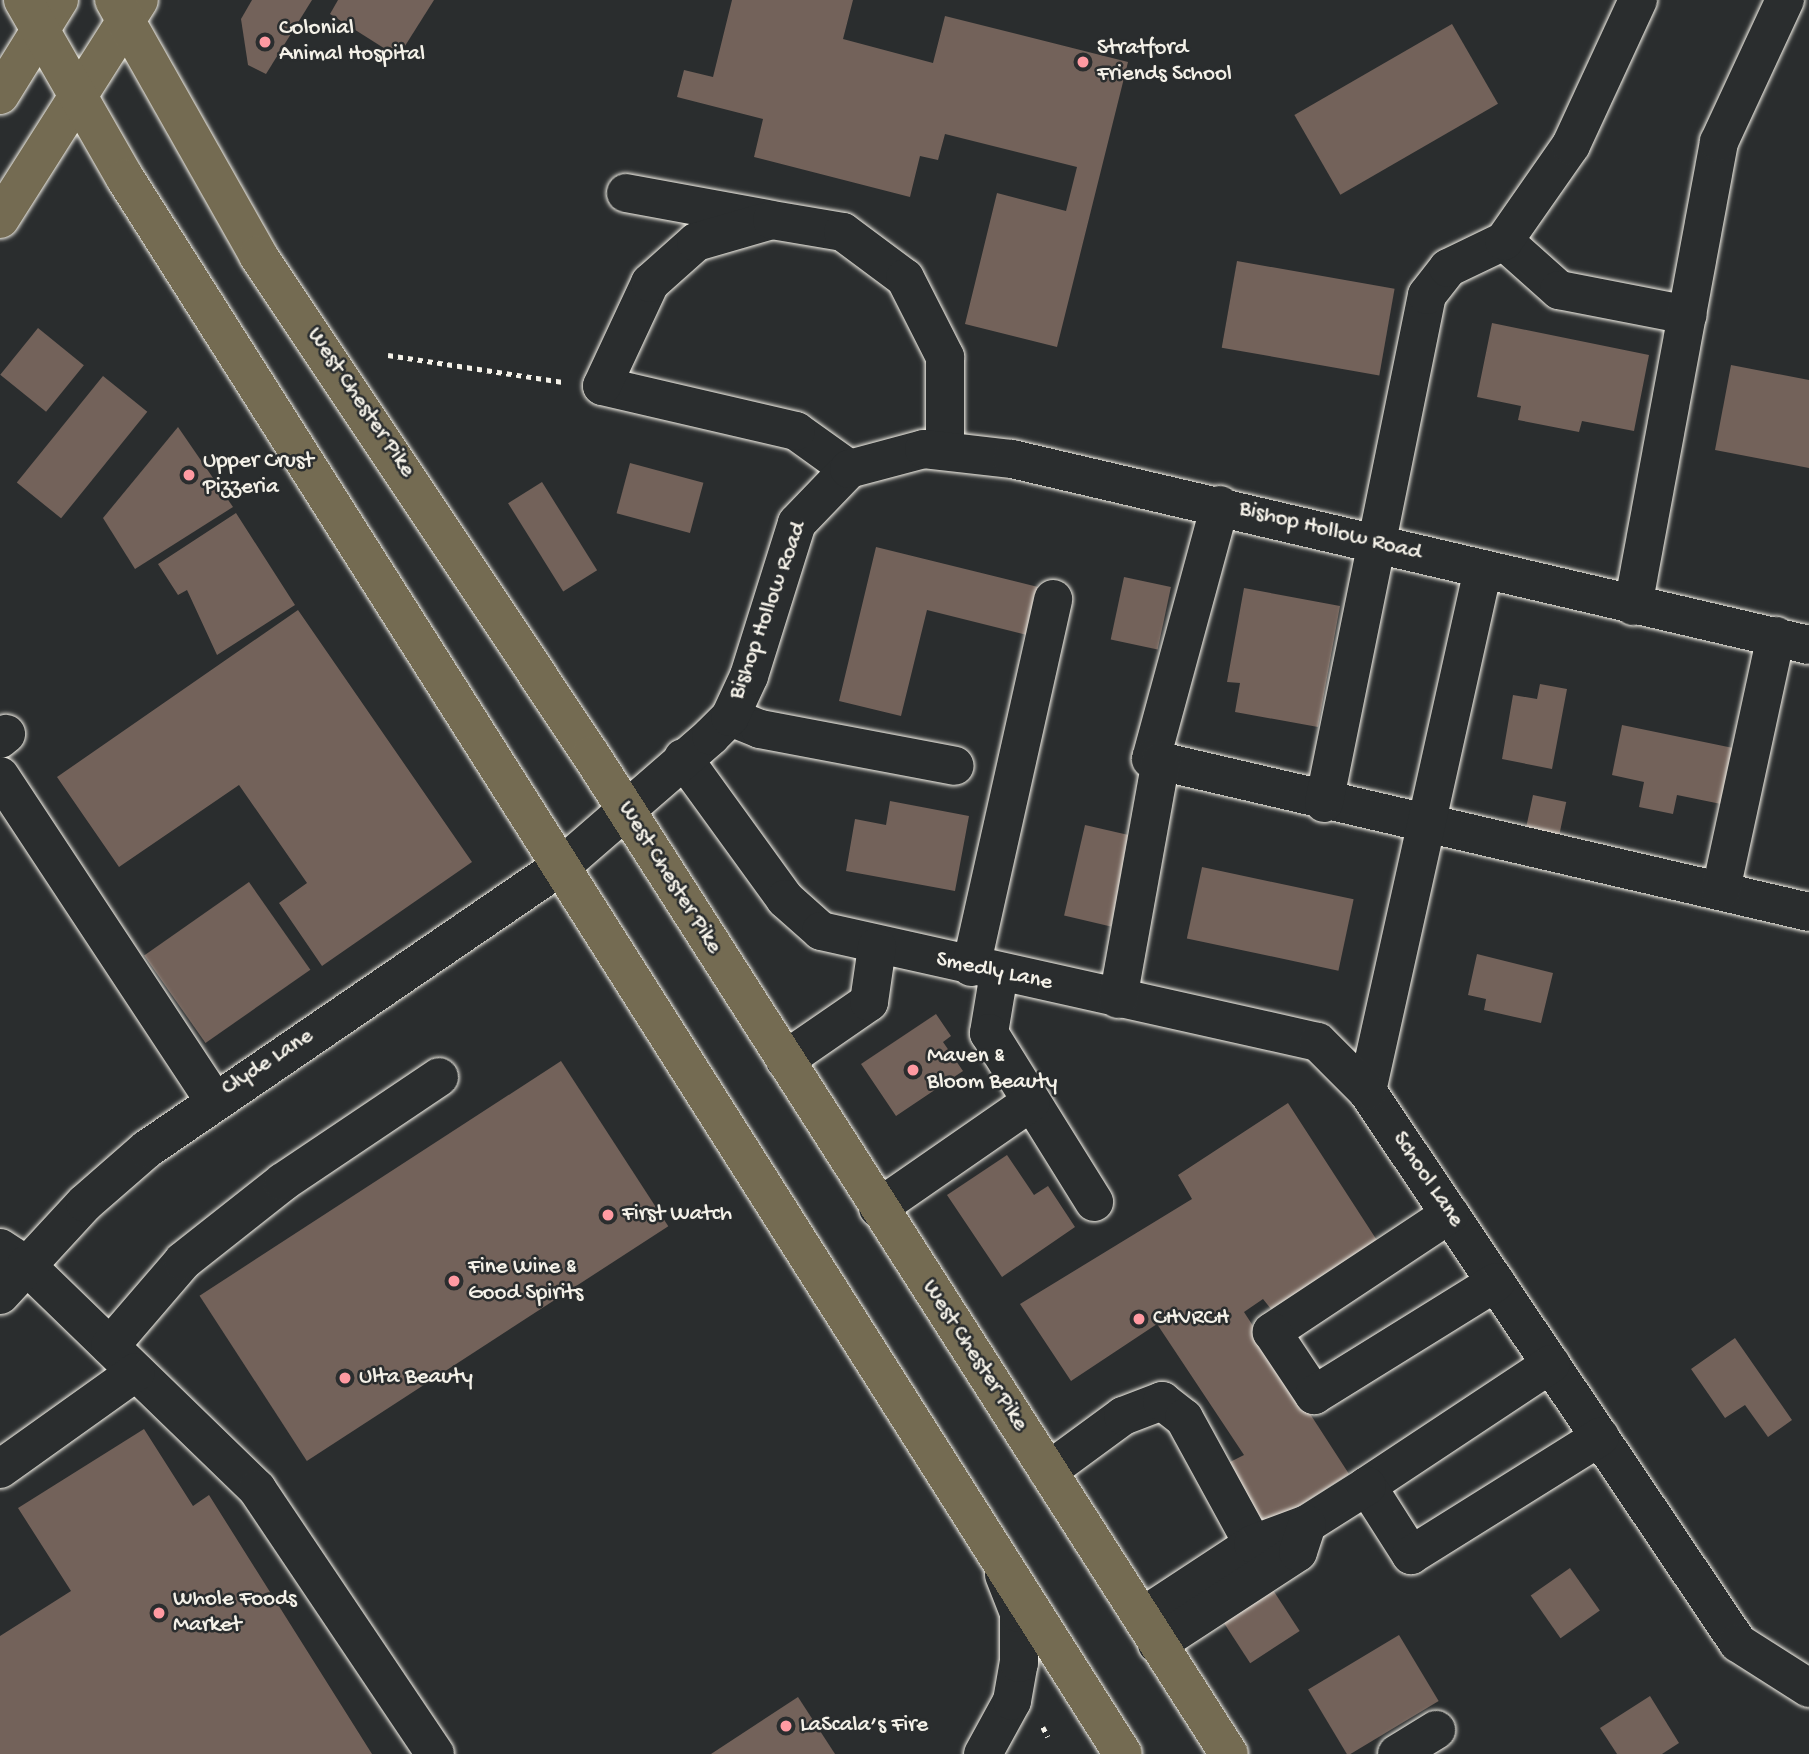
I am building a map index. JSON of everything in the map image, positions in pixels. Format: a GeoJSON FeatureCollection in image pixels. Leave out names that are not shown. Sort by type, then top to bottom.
{"type":"FeatureCollection","features":[{"type":"Feature","properties":{"kind":"main road"},"geometry":{"type":"LineString","coordinates":[[0,219],[77,97],[126,7]]}},
{"type":"Feature","properties":{"kind":"main road","name":"West Chester Pike"},"geometry":{"type":"LineString","coordinates":[[126,7],[258,255],[380,430],[628,812],[1228,1754]]}},
{"type":"Feature","properties":{"kind":"main road"},"geometry":{"type":"LineString","coordinates":[[41,10],[77,97],[564,864],[999,1563],[1123,1754]]}},
{"type":"Feature","properties":{"kind":"main road"},"geometry":{"type":"LineString","coordinates":[[0,95],[41,10]]}},
{"type":"Feature","properties":{"kind":"street"},"geometry":{"type":"LineString","coordinates":[[1324,803],[1431,287],[1448,268],[1504,241],[1572,145],[1638,0]]}},
{"type":"Feature","properties":{"kind":"street"},"geometry":{"type":"LineString","coordinates":[[1633,606],[1718,142],[1785,0]]}},
{"type":"Feature","properties":{"kind":"street"},"geometry":{"type":"LineString","coordinates":[[626,193],[843,232],[905,278],[946,356],[945,451]]}},
{"type":"Feature","properties":{"kind":"street"},"geometry":{"type":"LineString","coordinates":[[772,219],[696,243],[650,283],[602,386],[796,431],[849,469]]}},
{"type":"Feature","properties":{"kind":"street"},"geometry":{"type":"LineString","coordinates":[[1504,241],[1559,290],[1688,315]]}},
{"type":"Feature","properties":{"kind":"street","name":"Bishop Hollow Road"},"geometry":{"type":"LineString","coordinates":[[564,864],[628,812],[730,716],[750,676],[797,523],[849,469],[924,449],[1220,505],[1633,606],[1793,640]]}},
{"type":"Feature","properties":{"kind":"street"},"geometry":{"type":"LineString","coordinates":[[1220,505],[1151,759],[1426,828],[1721,890],[1809,912]]}},
{"type":"Feature","properties":{"kind":"street"},"geometry":{"type":"LineString","coordinates":[[1367,1091],[1483,569]]}},
{"type":"Feature","properties":{"kind":"street"},"geometry":{"type":"LineString","coordinates":[[1053,599],[985,970],[989,1033],[1094,1202]]}},
{"type":"Feature","properties":{"kind":"street"},"geometry":{"type":"LineString","coordinates":[[1721,890],[1793,640]]}},
{"type":"Feature","properties":{"kind":"street"},"geometry":{"type":"LineString","coordinates":[[730,716],[760,729],[955,766]]}},
{"type":"Feature","properties":{"kind":"street","name":"Smedly Lane"},"geometry":{"type":"LineString","coordinates":[[683,758],[802,917],[821,931],[877,947],[1318,1042],[1367,1091]]}},
{"type":"Feature","properties":{"kind":"street"},"geometry":{"type":"LineString","coordinates":[[1118,999],[1161,761]]}},
{"type":"Feature","properties":{"kind":"street"},"geometry":{"type":"LineString","coordinates":[[0,776],[112,921],[213,1098]]}},
{"type":"Feature","properties":{"kind":"street","name":"Clyde Lane"},"geometry":{"type":"LineString","coordinates":[[0,1295],[13,1257],[85,1203],[213,1098],[564,864]]}},
{"type":"Feature","properties":{"kind":"street"},"geometry":{"type":"LineString","coordinates":[[785,1060],[869,1002],[877,947]]}},
{"type":"Feature","properties":{"kind":"street"},"geometry":{"type":"LineString","coordinates":[[0,1469],[123,1359],[183,1261],[282,1182],[439,1077]]}},
{"type":"Feature","properties":{"kind":"street","name":"School Lane"},"geometry":{"type":"LineString","coordinates":[[1367,1091],[1738,1643],[1809,1688]]}},
{"type":"Feature","properties":{"kind":"street"},"geometry":{"type":"LineString","coordinates":[[878,1208],[1031,1102]]}},
{"type":"Feature","properties":{"kind":"street"},"geometry":{"type":"LineString","coordinates":[[1450,1214],[1272,1332],[1314,1395],[1496,1282]]}},
{"type":"Feature","properties":{"kind":"street"},"geometry":{"type":"LineString","coordinates":[[13,1257],[257,1489],[435,1754]]}},
{"type":"Feature","properties":{"kind":"street"},"geometry":{"type":"LineString","coordinates":[[1149,1631],[1253,1544],[1307,1524],[1551,1364]]}},
{"type":"Feature","properties":{"kind":"street"},"geometry":{"type":"LineString","coordinates":[[1048,1471],[1123,1416],[1162,1401],[1184,1418],[1253,1544]]}},
{"type":"Feature","properties":{"kind":"street"},"geometry":{"type":"LineString","coordinates":[[1367,1486],[1411,1555],[1600,1437]]}},
{"type":"Feature","properties":{"kind":"street"},"geometry":{"type":"LineString","coordinates":[[1149,1631],[1298,1552],[1307,1524]]}},
{"type":"Feature","properties":{"kind":"street"},"geometry":{"type":"LineString","coordinates":[[983,1754],[1012,1701],[1019,1663],[1018,1613],[999,1563]]}},
{"type":"Feature","properties":{"kind":"street"},"geometry":{"type":"LineString","coordinates":[[1397,1754],[1437,1730]]}},
{"type":"Feature","properties":{"kind":"path"},"geometry":{"type":"LineString","coordinates":[[388,355],[602,386]]}},
{"type":"Feature","properties":{"kind":"building","name":"Colonial Animal Hospital"},"geometry":{"type":"Polygon","coordinates":[[[252,0],[312,0],[266,74],[248,65],[241,19],[252,0]]]}},
{"type":"Feature","properties":{"kind":"building"},"geometry":{"type":"Polygon","coordinates":[[[338,0],[434,0],[398,57],[330,14],[338,0]]]}},
{"type":"Feature","properties":{"kind":"building"},"geometry":{"type":"Polygon","coordinates":[[[732,0],[853,0],[843,39],[933,63],[945,16],[1128,62],[1057,347],[965,324],[997,193],[1066,211],[1077,167],[945,134],[938,160],[920,156],[910,197],[754,157],[763,119],[677,97],[684,70],[713,77],[732,0]]]}},
{"type":"Feature","properties":{"kind":"building"},"geometry":{"type":"Polygon","coordinates":[[[1452,24],[1498,104],[1340,195],[1294,115],[1452,24]]]}},
{"type":"Feature","properties":{"kind":"building"},"geometry":{"type":"Polygon","coordinates":[[[1237,261],[1395,289],[1379,375],[1222,348],[1237,261]]]}},
{"type":"Feature","properties":{"kind":"building"},"geometry":{"type":"Polygon","coordinates":[[[1492,323],[1649,355],[1634,431],[1582,421],[1579,432],[1518,420],[1521,406],[1477,397],[1492,323]]]}},
{"type":"Feature","properties":{"kind":"building"},"geometry":{"type":"Polygon","coordinates":[[[38,328],[84,365],[46,412],[0,375],[38,328]]]}},
{"type":"Feature","properties":{"kind":"building"},"geometry":{"type":"Polygon","coordinates":[[[1731,365],[1809,380],[1809,468],[1715,450],[1731,365]]]}},
{"type":"Feature","properties":{"kind":"building"},"geometry":{"type":"Polygon","coordinates":[[[103,376],[147,412],[61,518],[17,482],[103,376]]]}},
{"type":"Feature","properties":{"kind":"building"},"geometry":{"type":"Polygon","coordinates":[[[178,427],[233,507],[135,569],[103,518],[178,427]]]}},
{"type":"Feature","properties":{"kind":"building"},"geometry":{"type":"Polygon","coordinates":[[[630,463],[703,483],[690,533],[617,513],[630,463]]]}},
{"type":"Feature","properties":{"kind":"building"},"geometry":{"type":"Polygon","coordinates":[[[542,482],[597,570],[563,591],[508,503],[542,482]]]}},
{"type":"Feature","properties":{"kind":"building"},"geometry":{"type":"Polygon","coordinates":[[[236,513],[295,605],[217,655],[187,590],[178,595],[158,564],[236,513]]]}},
{"type":"Feature","properties":{"kind":"building"},"geometry":{"type":"Polygon","coordinates":[[[876,547],[1038,587],[1027,635],[927,610],[901,716],[839,701],[876,547]]]}},
{"type":"Feature","properties":{"kind":"building"},"geometry":{"type":"Polygon","coordinates":[[[1124,577],[1171,587],[1158,650],[1111,640],[1124,577]]]}},
{"type":"Feature","properties":{"kind":"building"},"geometry":{"type":"Polygon","coordinates":[[[1244,588],[1340,606],[1318,727],[1235,712],[1240,683],[1227,682],[1244,588]]]}},
{"type":"Feature","properties":{"kind":"building"},"geometry":{"type":"Polygon","coordinates":[[[298,610],[472,862],[322,966],[279,903],[307,883],[239,785],[119,867],[57,777],[298,610]]]}},
{"type":"Feature","properties":{"kind":"building"},"geometry":{"type":"Polygon","coordinates":[[[1540,684],[1567,689],[1552,769],[1502,759],[1513,695],[1537,699],[1540,684]]]}},
{"type":"Feature","properties":{"kind":"building"},"geometry":{"type":"Polygon","coordinates":[[[1622,725],[1733,748],[1721,804],[1677,795],[1673,814],[1639,807],[1644,782],[1612,775],[1622,725]]]}},
{"type":"Feature","properties":{"kind":"building"},"geometry":{"type":"Polygon","coordinates":[[[1533,795],[1566,802],[1559,836],[1526,829],[1533,795]]]}},
{"type":"Feature","properties":{"kind":"building"},"geometry":{"type":"Polygon","coordinates":[[[890,801],[969,816],[955,891],[846,871],[855,819],[886,825],[890,801]]]}},
{"type":"Feature","properties":{"kind":"building"},"geometry":{"type":"Polygon","coordinates":[[[1085,825],[1132,836],[1111,926],[1064,916],[1085,825]]]}},
{"type":"Feature","properties":{"kind":"building"},"geometry":{"type":"Polygon","coordinates":[[[1202,867],[1354,899],[1338,971],[1187,938],[1202,867]]]}},
{"type":"Feature","properties":{"kind":"building"},"geometry":{"type":"Polygon","coordinates":[[[249,882],[310,970],[206,1043],[144,955],[249,882]]]}},
{"type":"Feature","properties":{"kind":"building"},"geometry":{"type":"Polygon","coordinates":[[[1477,954],[1553,973],[1541,1023],[1484,1010],[1486,999],[1468,995],[1477,954]]]}},
{"type":"Feature","properties":{"kind":"building"},"geometry":{"type":"Polygon","coordinates":[[[936,1014],[951,1036],[943,1042],[963,1071],[896,1116],[861,1064],[936,1014]]]}},
{"type":"Feature","properties":{"kind":"building"},"geometry":{"type":"Polygon","coordinates":[[[561,1061],[668,1226],[307,1461],[200,1296],[561,1061]]]}},
{"type":"Feature","properties":{"kind":"building","name":"CHVRCH"},"geometry":{"type":"Polygon","coordinates":[[[1288,1103],[1380,1245],[1275,1314],[1263,1299],[1244,1312],[1349,1474],[1265,1528],[1226,1464],[1244,1455],[1157,1324],[1071,1381],[1020,1304],[1192,1199],[1178,1175],[1288,1103]]]}},
{"type":"Feature","properties":{"kind":"building"},"geometry":{"type":"Polygon","coordinates":[[[1007,1155],[1034,1195],[1048,1186],[1075,1227],[1002,1277],[947,1195],[1007,1155]]]}},
{"type":"Feature","properties":{"kind":"building"},"geometry":{"type":"Polygon","coordinates":[[[1735,1338],[1792,1420],[1768,1437],[1745,1405],[1725,1418],[1691,1369],[1735,1338]]]}},
{"type":"Feature","properties":{"kind":"building","name":"Whole Foods Market"},"geometry":{"type":"Polygon","coordinates":[[[144,1429],[193,1506],[209,1495],[372,1754],[0,1754],[0,1636],[71,1591],[18,1508],[144,1429]]]}},
{"type":"Feature","properties":{"kind":"building"},"geometry":{"type":"Polygon","coordinates":[[[1570,1568],[1600,1611],[1561,1638],[1531,1596],[1570,1568]]]}},
{"type":"Feature","properties":{"kind":"building"},"geometry":{"type":"Polygon","coordinates":[[[1273,1590],[1300,1631],[1250,1663],[1224,1622],[1273,1590]]]}},
{"type":"Feature","properties":{"kind":"building"},"geometry":{"type":"Polygon","coordinates":[[[1399,1635],[1439,1701],[1347,1754],[1308,1690],[1399,1635]]]}},
{"type":"Feature","properties":{"kind":"building"},"geometry":{"type":"Polygon","coordinates":[[[1650,1696],[1679,1743],[1662,1754],[1617,1754],[1600,1728],[1650,1696]]]}},
{"type":"Feature","properties":{"kind":"building","name":"LaScala’s Fire"},"geometry":{"type":"Polygon","coordinates":[[[798,1697],[835,1754],[711,1754],[798,1697]]]}},
{"type":"Feature","properties":{"kind":"place","name":"Colonial Animal Hospital"},"geometry":{"type":"Point","coordinates":[265,42]}},
{"type":"Feature","properties":{"kind":"place","name":"Stratford Friends School"},"geometry":{"type":"Point","coordinates":[1083,62]}},
{"type":"Feature","properties":{"kind":"place","name":"Upper Crust Pizzeria"},"geometry":{"type":"Point","coordinates":[189,475]}},
{"type":"Feature","properties":{"kind":"place","name":"Maven & Bloom Beauty"},"geometry":{"type":"Point","coordinates":[913,1070]}},
{"type":"Feature","properties":{"kind":"place","name":"First Watch"},"geometry":{"type":"Point","coordinates":[608,1215]}},
{"type":"Feature","properties":{"kind":"place","name":"Fine Wine & Good Spirits"},"geometry":{"type":"Point","coordinates":[454,1281]}},
{"type":"Feature","properties":{"kind":"place","name":"CHVRCH"},"geometry":{"type":"Point","coordinates":[1139,1319]}},
{"type":"Feature","properties":{"kind":"place","name":"Ulta Beauty"},"geometry":{"type":"Point","coordinates":[345,1378]}},
{"type":"Feature","properties":{"kind":"place","name":"Whole Foods Market"},"geometry":{"type":"Point","coordinates":[159,1613]}},
{"type":"Feature","properties":{"kind":"place","name":"LaScala’s Fire"},"geometry":{"type":"Point","coordinates":[786,1726]}}]}
